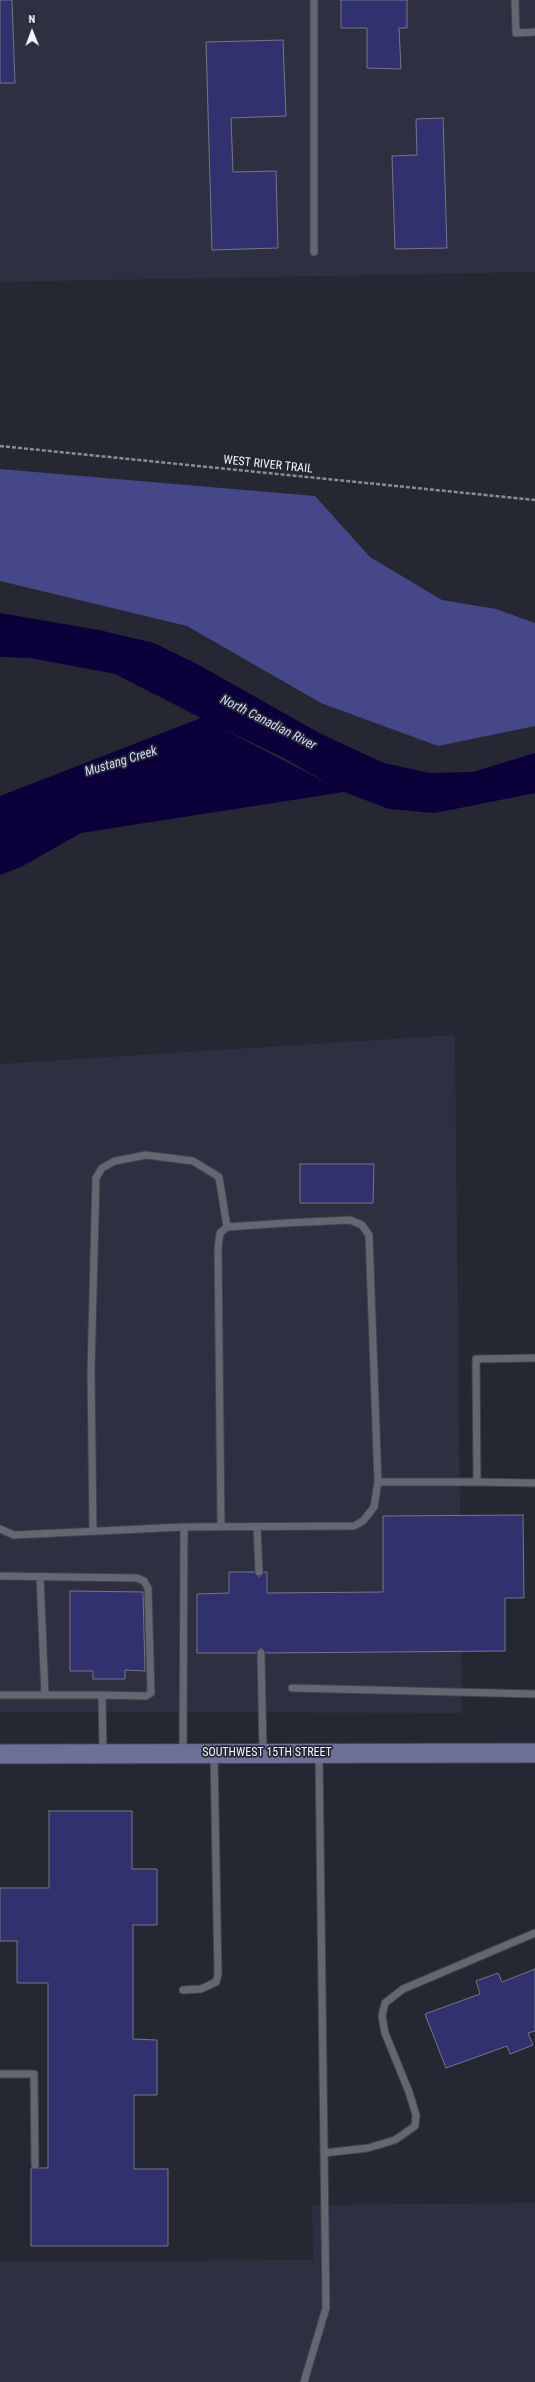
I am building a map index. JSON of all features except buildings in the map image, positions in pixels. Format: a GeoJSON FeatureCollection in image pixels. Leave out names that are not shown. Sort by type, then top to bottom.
{"type":"FeatureCollection","features":[{"type":"Feature","properties":{"kind":"main road","name":"SOUTHWEST 15TH STREET"},"geometry":{"type":"LineString","coordinates":[[0,1754],[535,1753]]}},
{"type":"Feature","properties":{"kind":"lane"},"geometry":{"type":"LineString","coordinates":[[314,0],[314,252]]}},
{"type":"Feature","properties":{"kind":"lane"},"geometry":{"type":"LineString","coordinates":[[515,0],[516,33],[535,32]]}},
{"type":"Feature","properties":{"kind":"lane"},"geometry":{"type":"LineString","coordinates":[[93,1531],[91,1371],[96,1178],[102,1168],[115,1162],[146,1155],[193,1161],[218,1177],[227,1227]]}},
{"type":"Feature","properties":{"kind":"lane"},"geometry":{"type":"LineString","coordinates":[[0,1529],[14,1535],[184,1527],[222,1527],[257,1527],[354,1526],[363,1521],[374,1507],[378,1482],[370,1235],[362,1225],[350,1220],[227,1227],[220,1233],[218,1248],[222,1527]]}},
{"type":"Feature","properties":{"kind":"lane"},"geometry":{"type":"LineString","coordinates":[[477,1482],[476,1359],[535,1358]]}},
{"type":"Feature","properties":{"kind":"lane"},"geometry":{"type":"LineString","coordinates":[[378,1482],[535,1483]]}},
{"type":"Feature","properties":{"kind":"lane"},"geometry":{"type":"LineString","coordinates":[[183,1754],[184,1527]]}},
{"type":"Feature","properties":{"kind":"lane"},"geometry":{"type":"LineString","coordinates":[[257,1527],[259,1572]]}},
{"type":"Feature","properties":{"kind":"lane"},"geometry":{"type":"LineString","coordinates":[[0,1576],[137,1578],[144,1581],[148,1588],[151,1693],[146,1696],[0,1695]]}},
{"type":"Feature","properties":{"kind":"lane"},"geometry":{"type":"LineString","coordinates":[[40,1577],[45,1695]]}},
{"type":"Feature","properties":{"kind":"lane"},"geometry":{"type":"LineString","coordinates":[[261,1653],[263,1754]]}},
{"type":"Feature","properties":{"kind":"lane"},"geometry":{"type":"LineString","coordinates":[[292,1688],[535,1694]]}},
{"type":"Feature","properties":{"kind":"lane"},"geometry":{"type":"LineString","coordinates":[[102,1695],[103,1754]]}},
{"type":"Feature","properties":{"kind":"lane"},"geometry":{"type":"LineString","coordinates":[[304,2382],[326,2308],[319,1753]]}},
{"type":"Feature","properties":{"kind":"lane"},"geometry":{"type":"LineString","coordinates":[[183,1990],[201,1989],[216,1982],[218,1975],[214,1754]]}},
{"type":"Feature","properties":{"kind":"lane"},"geometry":{"type":"LineString","coordinates":[[324,2153],[368,2148],[395,2140],[415,2126],[416,2115],[409,2092],[385,2033],[382,2016],[385,2003],[403,1989],[535,1933]]}},
{"type":"Feature","properties":{"kind":"lane"},"geometry":{"type":"LineString","coordinates":[[0,2074],[34,2074],[35,2165]]}},
{"type":"Feature","properties":{"kind":"path","name":"WEST RIVER TRAIL"},"geometry":{"type":"LineString","coordinates":[[0,446],[535,500]]}},
{"type":"Feature","properties":{"kind":"shaded area"},"geometry":{"type":"Polygon","coordinates":[[[0,0],[535,0],[535,272],[0,282],[0,0]]]}},
{"type":"Feature","properties":{"kind":"shaded area"},"geometry":{"type":"Polygon","coordinates":[[[0,469],[315,496],[370,557],[442,600],[496,609],[535,623],[535,726],[438,746],[321,703],[187,626],[0,581],[0,469]]]}},
{"type":"Feature","properties":{"kind":"shaded area"},"geometry":{"type":"Polygon","coordinates":[[[455,1035],[462,1713],[0,1712],[0,1064],[455,1035]]]}},
{"type":"Feature","properties":{"kind":"shaded area"},"geometry":{"type":"Polygon","coordinates":[[[535,2203],[535,2382],[0,2382],[0,2262],[313,2260],[312,2205],[535,2203]]]}},
{"type":"Feature","properties":{"kind":"water"},"geometry":{"type":"Polygon","coordinates":[[[0,613],[99,630],[154,643],[201,666],[319,733],[384,763],[430,773],[473,772],[535,753],[535,793],[435,813],[389,809],[344,792],[81,833],[21,867],[0,875],[0,796],[201,718],[115,674],[30,658],[0,657],[0,613]],[[219,727],[331,785],[282,757],[219,727]]]}},
{"type":"Feature","properties":{"kind":"water label","name":"North Canadian River"},"geometry":{"type":"Point","coordinates":[268,723]}},
{"type":"Feature","properties":{"kind":"water label","name":"Mustang Creek"},"geometry":{"type":"Point","coordinates":[121,762]}}]}
